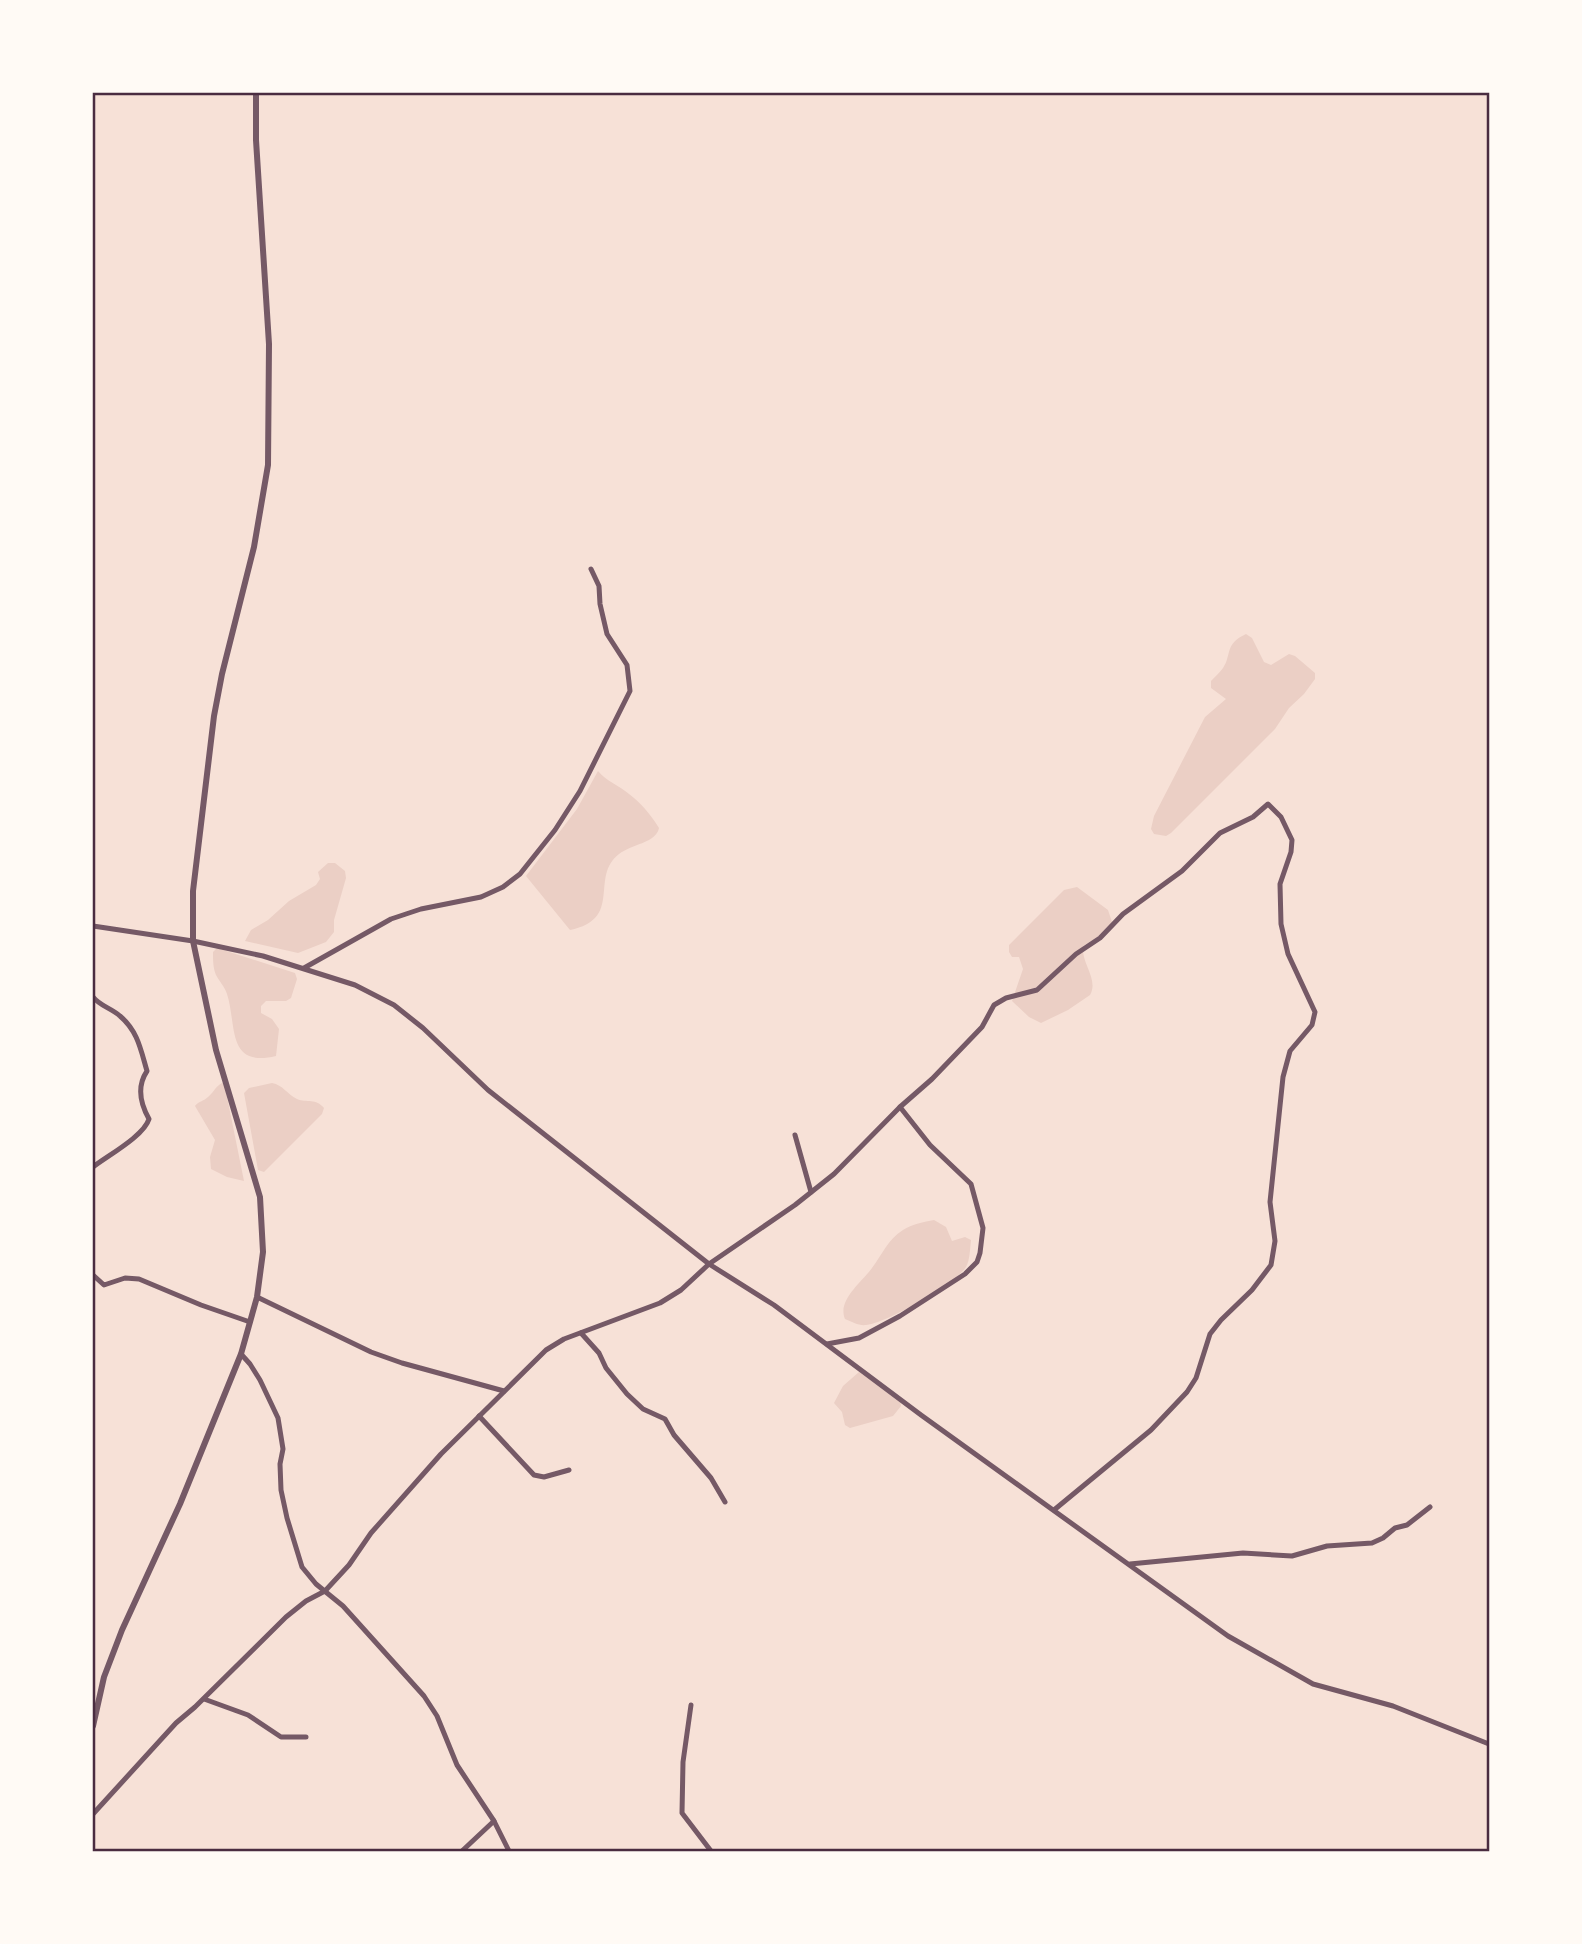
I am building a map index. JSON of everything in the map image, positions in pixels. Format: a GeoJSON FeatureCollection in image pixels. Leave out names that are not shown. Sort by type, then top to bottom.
{"type":"FeatureCollection","features":[{"type":"Feature","properties":{"kind":"street"},"geometry":{"type":"LineString","coordinates":[[93,1726],[104,1677],[122,1630],[180,1504],[241,1354],[257,1297],[263,1252],[260,1197],[216,1050],[193,941],[194,891],[215,716],[254,547],[268,465],[269,344],[256,93]]}},
{"type":"Feature","properties":{"kind":"street"},"geometry":{"type":"LineString","coordinates":[[304,968],[376,926],[404,914],[481,897],[503,887],[520,874],[555,830],[580,791],[630,691],[627,665],[607,634],[599,586],[591,569]]}},
{"type":"Feature","properties":{"kind":"street"},"geometry":{"type":"LineString","coordinates":[[93,1814],[153,1746],[295,1609],[325,1591],[349,1565],[371,1533],[441,1454],[546,1350],[564,1339],[660,1303],[681,1290],[709,1264],[811,1192],[834,1174],[900,1107],[933,1079],[984,1024],[989,1010],[1006,998],[1029,994],[1042,987],[1076,954],[1100,938],[1123,914],[1187,867],[1223,831],[1253,817],[1268,804],[1281,817],[1292,840],[1291,852],[1280,884],[1281,923],[1289,954],[1315,1012],[1312,1025],[1290,1051],[1283,1077],[1270,1202],[1275,1241],[1271,1265],[1252,1290],[1210,1334],[1196,1378],[1188,1392],[1143,1438],[1054,1510]]}},
{"type":"Feature","properties":{"kind":"street"},"geometry":{"type":"LineString","coordinates":[[93,926],[193,941],[262,956],[355,985],[408,1015],[488,1090],[709,1264],[748,1286],[1228,1636],[1295,1676],[1328,1689],[1393,1706],[1489,1744]]}},
{"type":"Feature","properties":{"kind":"street"},"geometry":{"type":"LineString","coordinates":[[93,998],[100,1005],[121,1016],[141,1046],[147,1071],[141,1084],[142,1108],[149,1119],[145,1127],[93,1167]]}},
{"type":"Feature","properties":{"kind":"street"},"geometry":{"type":"LineString","coordinates":[[93,1012],[100,1005]]}},
{"type":"Feature","properties":{"kind":"street"},"geometry":{"type":"LineString","coordinates":[[827,1345],[859,1338],[900,1316],[965,1274],[977,1262],[980,1253],[983,1228],[971,1184],[930,1144],[900,1107]]}},
{"type":"Feature","properties":{"kind":"street"},"geometry":{"type":"LineString","coordinates":[[795,1135],[811,1192]]}},
{"type":"Feature","properties":{"kind":"street"},"geometry":{"type":"LineString","coordinates":[[93,1275],[104,1285],[125,1278],[139,1279],[250,1322]]}},
{"type":"Feature","properties":{"kind":"street"},"geometry":{"type":"LineString","coordinates":[[257,1297],[380,1356],[504,1391]]}},
{"type":"Feature","properties":{"kind":"street"},"geometry":{"type":"LineString","coordinates":[[581,1333],[599,1353],[612,1377],[635,1402],[643,1409],[665,1419],[674,1435],[711,1478],[725,1502]]}},
{"type":"Feature","properties":{"kind":"street"},"geometry":{"type":"LineString","coordinates":[[241,1354],[260,1380],[278,1418],[283,1449],[280,1464],[281,1490],[298,1557],[309,1576],[343,1606],[424,1696],[437,1716],[457,1765],[494,1821],[509,1851]]}},
{"type":"Feature","properties":{"kind":"street"},"geometry":{"type":"LineString","coordinates":[[479,1416],[534,1475],[544,1477],[569,1470]]}},
{"type":"Feature","properties":{"kind":"street"},"geometry":{"type":"LineString","coordinates":[[1130,1564],[1243,1553],[1292,1556],[1327,1546],[1372,1543],[1395,1528],[1411,1523],[1430,1507]]}},
{"type":"Feature","properties":{"kind":"street"},"geometry":{"type":"LineString","coordinates":[[204,1699],[248,1715],[281,1737],[306,1737]]}},
{"type":"Feature","properties":{"kind":"street"},"geometry":{"type":"LineString","coordinates":[[691,1705],[683,1762],[682,1814],[711,1851]]}},
{"type":"Feature","properties":{"kind":"street"},"geometry":{"type":"LineString","coordinates":[[463,1851],[494,1821]]}},
{"type":"Feature","properties":{"kind":"shaded area"},"geometry":{"type":"Polygon","coordinates":[[[1246,634],[1252,638],[1264,662],[1271,665],[1289,654],[1295,656],[1315,673],[1315,679],[1289,708],[1275,729],[1171,833],[1166,836],[1154,834],[1151,829],[1154,816],[1205,717],[1226,699],[1211,688],[1211,681],[1226,663],[1231,646],[1246,634]]]}},
{"type":"Feature","properties":{"kind":"shaded area"},"geometry":{"type":"Polygon","coordinates":[[[598,771],[638,801],[659,828],[653,837],[619,854],[610,863],[604,897],[596,917],[586,925],[570,930],[526,876],[577,809],[598,771]]]}},
{"type":"Feature","properties":{"kind":"shaded area"},"geometry":{"type":"Polygon","coordinates":[[[328,863],[335,863],[345,871],[346,878],[334,920],[334,932],[326,942],[298,953],[245,941],[251,930],[268,920],[289,901],[316,885],[320,879],[318,872],[328,863]]]}},
{"type":"Feature","properties":{"kind":"shaded area"},"geometry":{"type":"Polygon","coordinates":[[[1077,887],[1108,910],[1112,922],[1105,933],[1083,946],[1092,983],[1090,995],[1068,1010],[1041,1023],[1029,1017],[1012,1001],[1023,969],[1019,957],[1012,957],[1009,952],[1009,945],[1064,890],[1077,887]]]}},
{"type":"Feature","properties":{"kind":"shaded area"},"geometry":{"type":"Polygon","coordinates":[[[217,948],[295,973],[297,979],[291,998],[286,1001],[266,1001],[261,1006],[261,1013],[272,1019],[279,1029],[276,1056],[249,1056],[241,1050],[236,1041],[227,994],[214,970],[213,952],[217,948]]]}},
{"type":"Feature","properties":{"kind":"shaded area"},"geometry":{"type":"Polygon","coordinates":[[[224,1082],[244,1181],[211,1169],[210,1157],[215,1140],[195,1106],[224,1082]]]}},
{"type":"Feature","properties":{"kind":"shaded area"},"geometry":{"type":"Polygon","coordinates":[[[272,1083],[297,1099],[315,1102],[324,1108],[322,1114],[264,1172],[258,1170],[244,1093],[249,1088],[272,1083]]]}},
{"type":"Feature","properties":{"kind":"shaded area"},"geometry":{"type":"Polygon","coordinates":[[[934,1220],[946,1227],[952,1241],[965,1237],[971,1240],[966,1267],[935,1292],[876,1323],[863,1325],[845,1319],[843,1312],[847,1298],[893,1238],[910,1226],[934,1220]]]}},
{"type":"Feature","properties":{"kind":"shaded area"},"geometry":{"type":"Polygon","coordinates":[[[859,1372],[900,1400],[901,1406],[893,1416],[850,1428],[845,1425],[842,1412],[834,1403],[843,1386],[859,1372]]]}}]}
